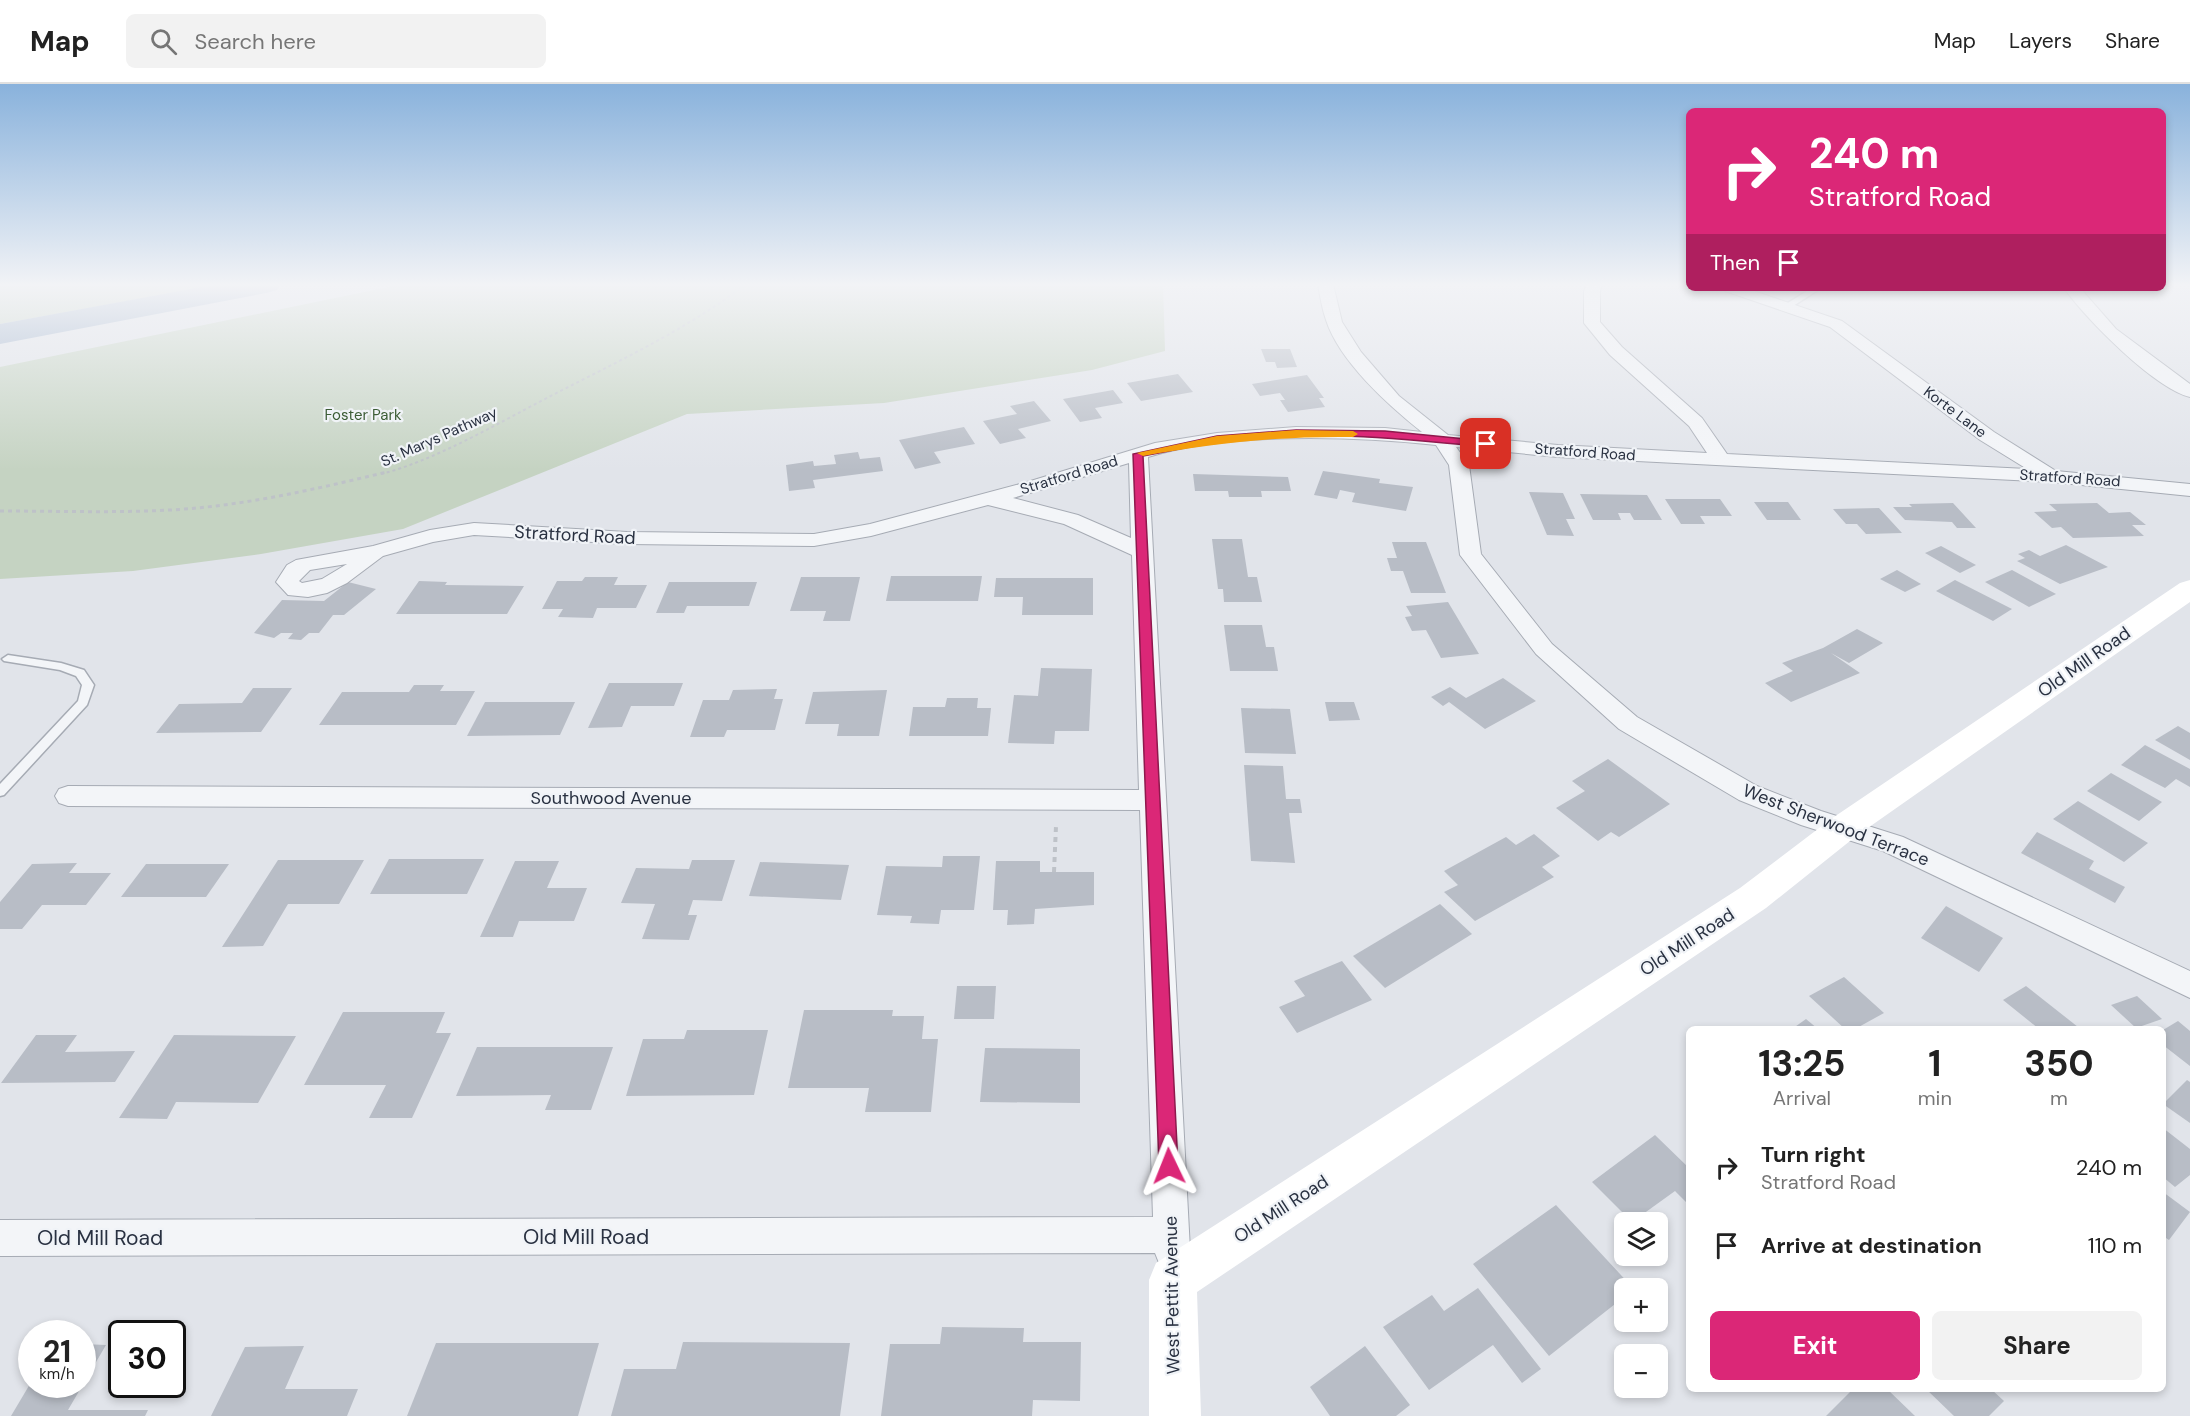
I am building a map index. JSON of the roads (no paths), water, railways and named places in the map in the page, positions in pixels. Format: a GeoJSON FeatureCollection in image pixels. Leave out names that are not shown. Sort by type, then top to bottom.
{"type":"FeatureCollection","features":[{"type":"Feature","properties":{"kind":"main road","name":"Old Mill Road"},"geometry":{"type":"LineString","coordinates":[[1172,1258],[1753,898],[1843,828],[2190,589]]}},
{"type":"Feature","properties":{"kind":"main road","name":"West Pettit Avenue"},"geometry":{"type":"LineString","coordinates":[[1172,1258],[1175,1416]]}},
{"type":"Feature","properties":{"kind":"street","name":"West Sherwood Terrace"},"geometry":{"type":"LineString","coordinates":[[1349,346],[1393,400],[1441,438],[1459,465],[1471,555],[1544,649],[1628,723],[1748,793],[1893,844],[2190,985]]}},
{"type":"Feature","properties":{"kind":"street"},"geometry":{"type":"LineString","coordinates":[[1612,346],[1696,422],[1720,458]]}},
{"type":"Feature","properties":{"kind":"street","name":"Korte Lane"},"geometry":{"type":"LineString","coordinates":[[1866,346],[1987,436],[2052,476]]}},
{"type":"Feature","properties":{"kind":"street"},"geometry":{"type":"LineString","coordinates":[[2126,346],[2190,392]]}},
{"type":"Feature","properties":{"kind":"street","name":"Stratford Road"},"geometry":{"type":"LineString","coordinates":[[376,552],[430,536],[474,529],[627,538],[814,540],[871,530],[1138,454],[1217,439],[1296,433],[1385,434],[1558,451],[2052,476],[2190,490]]}},
{"type":"Feature","properties":{"kind":"street","name":"West Pettit Avenue"},"geometry":{"type":"LineString","coordinates":[[1138,454],[1172,1258]]}},
{"type":"Feature","properties":{"kind":"street","name":"Stratford Road"},"geometry":{"type":"LineString","coordinates":[[988,498],[1047,510],[1101,530],[1143,553]]}},
{"type":"Feature","properties":{"kind":"street","name":"Southwood Avenue"},"geometry":{"type":"LineString","coordinates":[[68,796],[1154,800]]}},
{"type":"Feature","properties":{"kind":"street","name":"Old Mill Road"},"geometry":{"type":"LineString","coordinates":[[0,1238],[1172,1258]]}},
{"type":"Feature","properties":{"kind":"lane"},"geometry":{"type":"LineString","coordinates":[[0,792],[83,702],[88,685],[80,673],[61,667],[8,660]]}},
{"type":"Feature","properties":{"kind":"park label","name":"Foster Park"},"geometry":{"type":"Point","coordinates":[363,415]}}]}
